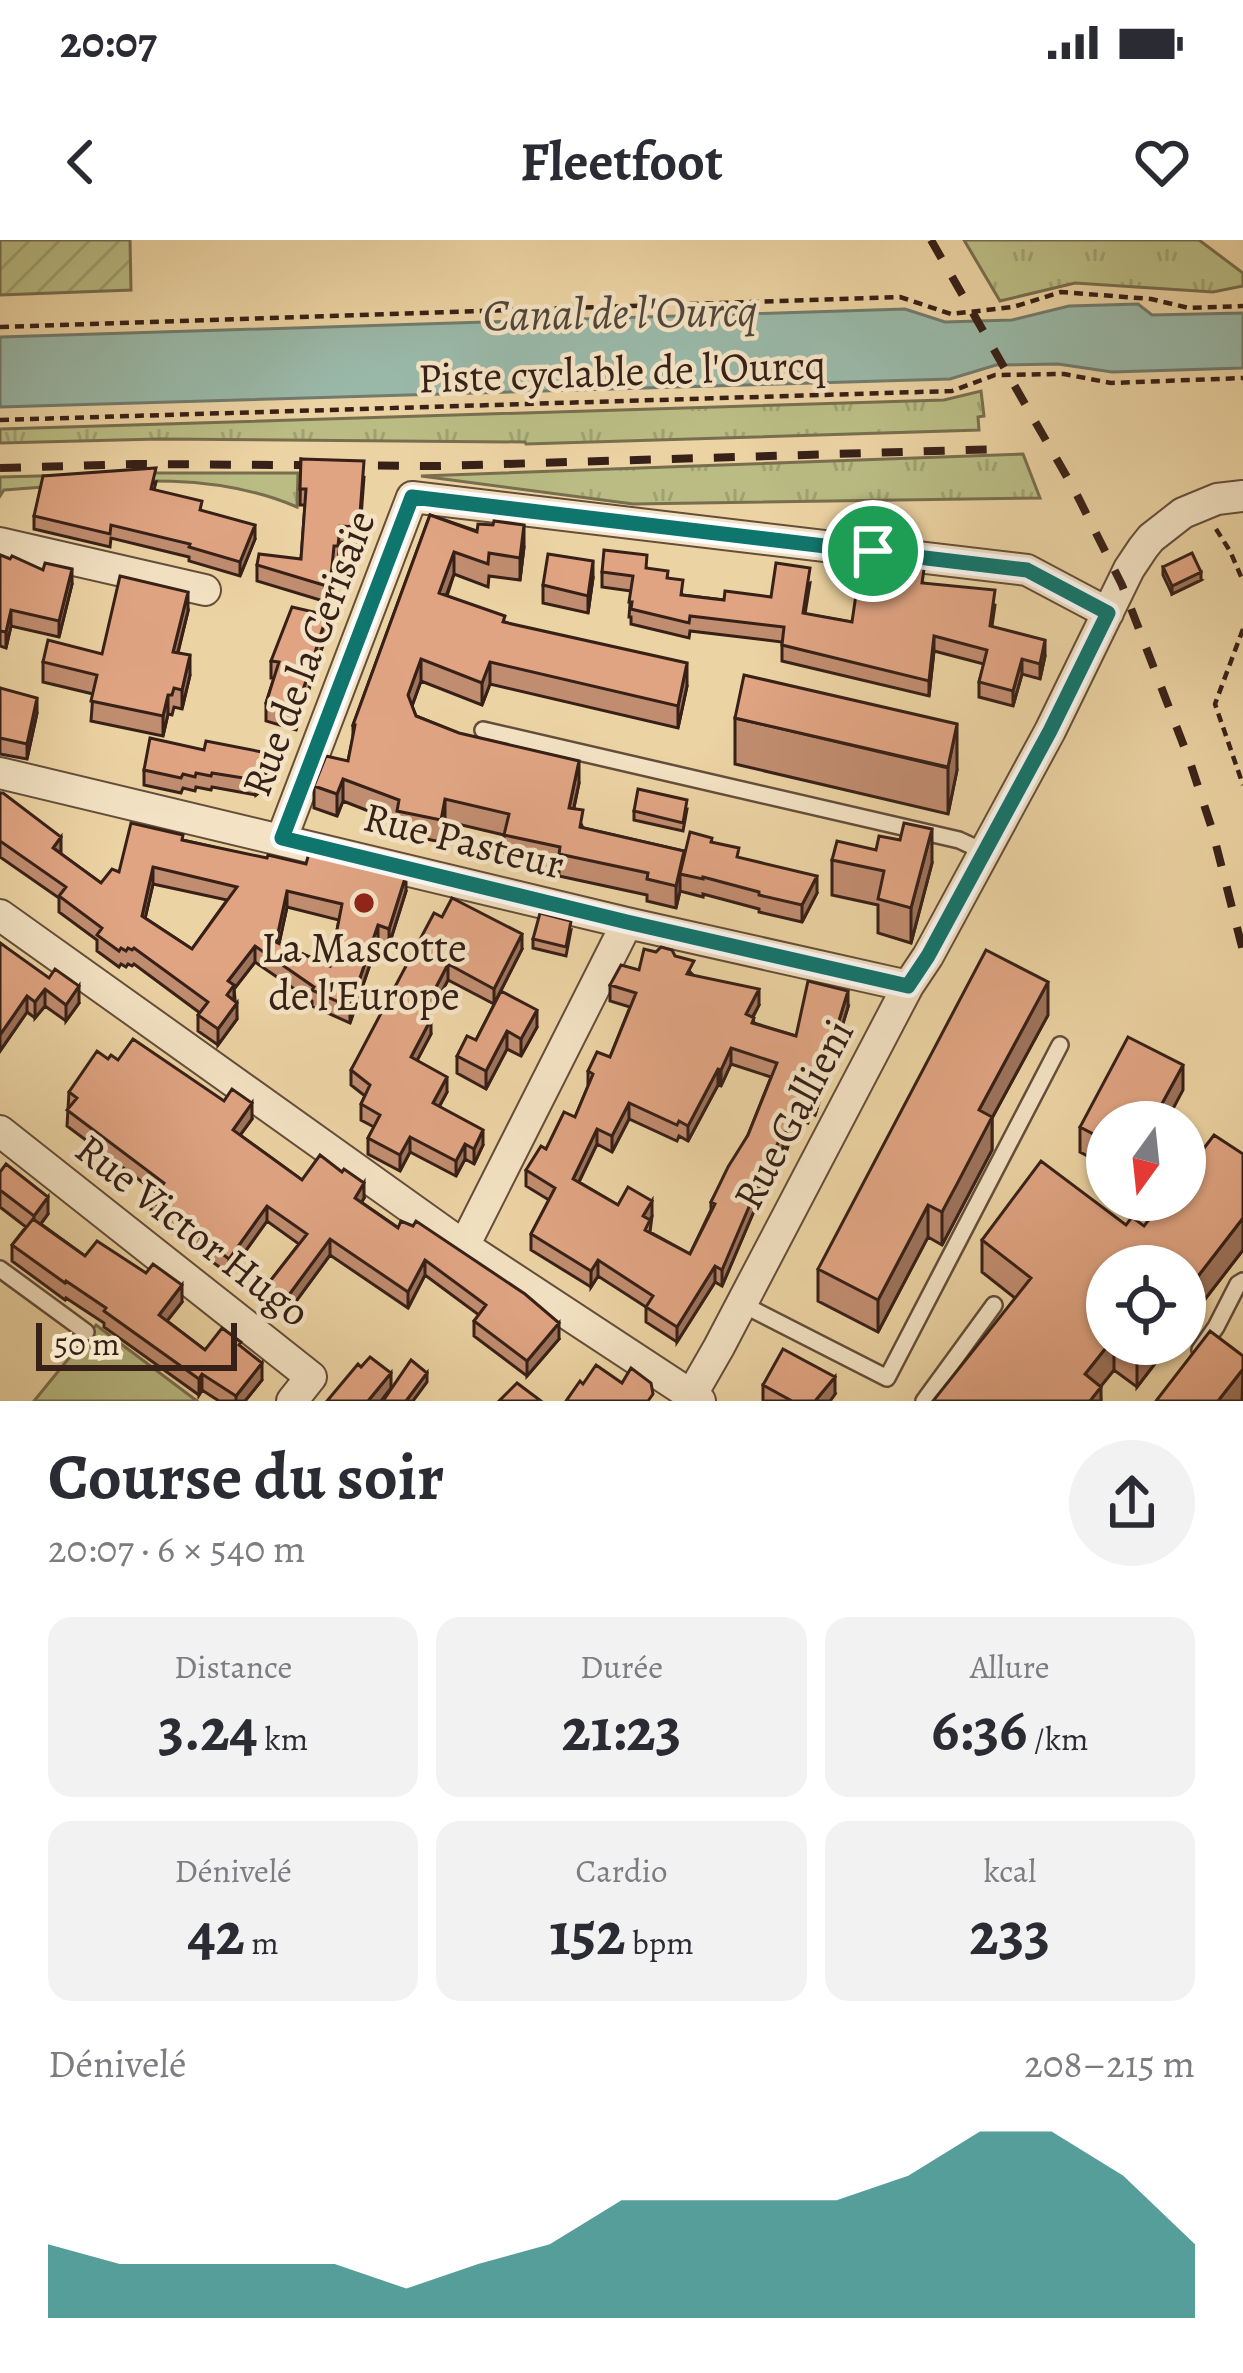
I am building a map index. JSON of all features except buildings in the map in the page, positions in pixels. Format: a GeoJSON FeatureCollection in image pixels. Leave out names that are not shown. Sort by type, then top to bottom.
{"type":"FeatureCollection","features":[{"type":"Feature","properties":{"kind":"street"},"geometry":{"type":"LineString","coordinates":[[1200,505],[1243,496]]}},
{"type":"Feature","properties":{"kind":"street","name":"Rue de la Cerisaie"},"geometry":{"type":"LineString","coordinates":[[282,838],[412,497],[1027,570],[1108,613]]}},
{"type":"Feature","properties":{"kind":"street","name":"Rue Gallieni"},"geometry":{"type":"LineString","coordinates":[[693,1399],[908,986],[1050,731],[1130,569],[1151,538],[1200,505]]}},
{"type":"Feature","properties":{"kind":"street"},"geometry":{"type":"LineString","coordinates":[[0,543],[205,590]]}},
{"type":"Feature","properties":{"kind":"street","name":"Rue Pasteur"},"geometry":{"type":"LineString","coordinates":[[0,773],[908,986]]}},
{"type":"Feature","properties":{"kind":"street"},"geometry":{"type":"LineString","coordinates":[[0,915],[464,1246],[693,1399]]}},
{"type":"Feature","properties":{"kind":"street"},"geometry":{"type":"LineString","coordinates":[[464,1246],[627,922]]}},
{"type":"Feature","properties":{"kind":"street","name":"Rue Victor Hugo"},"geometry":{"type":"LineString","coordinates":[[2,1137],[311,1377],[292,1401]]}},
{"type":"Feature","properties":{"kind":"lane"},"geometry":{"type":"LineString","coordinates":[[483,730],[959,840],[985,852]]}},
{"type":"Feature","properties":{"kind":"lane"},"geometry":{"type":"LineString","coordinates":[[740,1303],[887,1378],[1060,1045]]}},
{"type":"Feature","properties":{"kind":"lane"},"geometry":{"type":"LineString","coordinates":[[0,1269],[86,1332]]}},
{"type":"Feature","properties":{"kind":"lane"},"geometry":{"type":"LineString","coordinates":[[1206,1341],[1243,1281]]}},
{"type":"Feature","properties":{"kind":"lane"},"geometry":{"type":"LineString","coordinates":[[924,1401],[994,1305]]}},
{"type":"Feature","properties":{"kind":"path"},"geometry":{"type":"LineString","coordinates":[[0,327],[900,297],[951,314],[1013,307],[1061,292],[1151,299],[1189,308],[1243,306]]}},
{"type":"Feature","properties":{"kind":"path","name":"Piste cyclable de l'Ourcq"},"geometry":{"type":"LineString","coordinates":[[0,420],[952,391],[995,376],[1064,374],[1111,383],[1243,378]]}},
{"type":"Feature","properties":{"kind":"path"},"geometry":{"type":"LineString","coordinates":[[1200,505],[1230,550],[1243,581]]}},
{"type":"Feature","properties":{"kind":"path"},"geometry":{"type":"LineString","coordinates":[[1243,629],[1215,704],[1243,785]]}},
{"type":"Feature","properties":{"kind":"green space"},"geometry":{"type":"Polygon","coordinates":[[[0,240],[130,240],[131,290],[0,295],[0,240]]]}},
{"type":"Feature","properties":{"kind":"green space"},"geometry":{"type":"Polygon","coordinates":[[[964,240],[1199,240],[1243,273],[1243,286],[1213,292],[1075,283],[1000,301],[964,240]]]}},
{"type":"Feature","properties":{"kind":"green space"},"geometry":{"type":"Polygon","coordinates":[[[981,391],[984,416],[978,417],[979,430],[526,444],[159,439],[0,443],[0,429],[944,400],[981,391]]]}},
{"type":"Feature","properties":{"kind":"green space"},"geometry":{"type":"Polygon","coordinates":[[[1023,454],[1040,498],[633,504],[421,476],[1023,454]]]}},
{"type":"Feature","properties":{"kind":"green space"},"geometry":{"type":"Polygon","coordinates":[[[298,473],[297,507],[262,494],[189,482],[78,484],[4,490],[0,496],[0,477],[298,473]]]}},
{"type":"Feature","properties":{"kind":"green space"},"geometry":{"type":"Polygon","coordinates":[[[96,1325],[197,1401],[34,1401],[96,1325]]]}},
{"type":"Feature","properties":{"kind":"shaded area"},"geometry":{"type":"Polygon","coordinates":[[[1138,304],[1152,315],[1243,313],[1243,368],[1112,372],[1058,364],[996,365],[950,379],[0,407],[0,337],[905,309],[945,322],[1012,320],[1069,306],[1138,304]]]}},
{"type":"Feature","properties":{"kind":"railway"},"geometry":{"type":"LineString","coordinates":[[931,240],[1075,491],[1122,585],[1190,762],[1243,951]]}},
{"type":"Feature","properties":{"kind":"railway"},"geometry":{"type":"LineString","coordinates":[[0,468],[438,466],[1001,449]]}},
{"type":"Feature","properties":{"kind":"place","name":"La Mascotte de l'Europe"},"geometry":{"type":"Point","coordinates":[364,903]}},
{"type":"Feature","properties":{"kind":"route"},"geometry":{"type":"LineString","coordinates":[[412,497],[873,551],[1027,570],[1108,613],[1050,731],[908,986],[282,838],[412,497]]}},
{"type":"Feature","properties":{"kind":"water label","name":"Canal de l'Ourcq"},"geometry":{"type":"Point","coordinates":[620,313]}}]}
